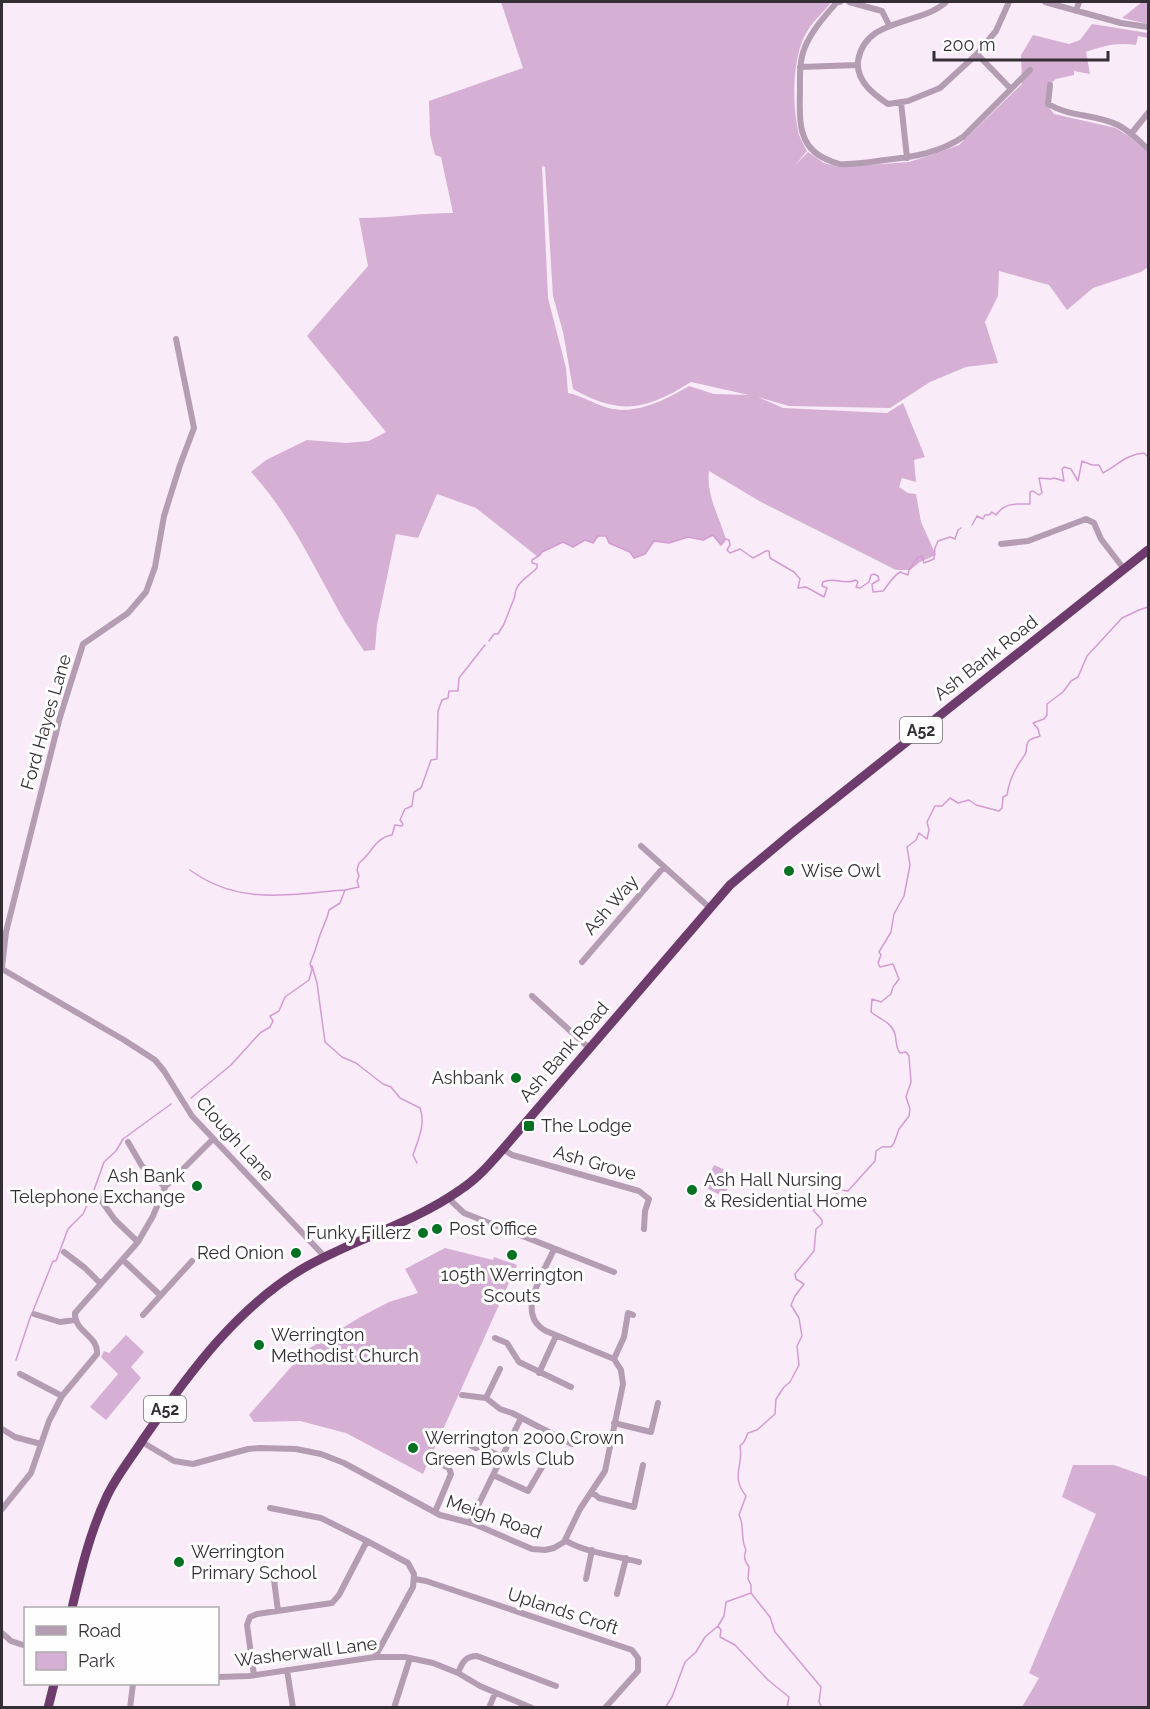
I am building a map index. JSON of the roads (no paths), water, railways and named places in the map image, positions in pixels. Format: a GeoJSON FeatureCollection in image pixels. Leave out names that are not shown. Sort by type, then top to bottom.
{"type":"FeatureCollection","features":[{"type":"Feature","properties":{"kind":"highway","name":"Ash Bank Road"},"geometry":{"type":"LineString","coordinates":[[72,1607],[91,1535],[109,1493],[184,1383],[240,1317],[266,1293],[288,1278],[325,1257],[448,1198],[471,1182],[503,1149],[710,908],[753,864],[1149,550]]}},
{"type":"Feature","properties":{"kind":"highway"},"geometry":{"type":"LineString","coordinates":[[48,1707],[54,1685]]}},
{"type":"Feature","properties":{"kind":"street"},"geometry":{"type":"LineString","coordinates":[[840,2],[837,2],[812,33],[804,49],[800,67],[799,120],[801,131],[809,148],[817,155],[838,164],[928,154],[957,141],[1030,70]]}},
{"type":"Feature","properties":{"kind":"street"},"geometry":{"type":"LineString","coordinates":[[849,2],[882,11],[889,25]]}},
{"type":"Feature","properties":{"kind":"street"},"geometry":{"type":"LineString","coordinates":[[946,2],[934,11],[889,25],[874,33],[860,52],[858,65],[862,81],[888,104],[901,102],[940,88],[977,54],[996,32],[1010,2]]}},
{"type":"Feature","properties":{"kind":"street"},"geometry":{"type":"LineString","coordinates":[[1046,2],[1121,23],[1149,27]]}},
{"type":"Feature","properties":{"kind":"street"},"geometry":{"type":"LineString","coordinates":[[1076,12],[1079,2]]}},
{"type":"Feature","properties":{"kind":"street"},"geometry":{"type":"LineString","coordinates":[[977,54],[1011,89]]}},
{"type":"Feature","properties":{"kind":"street"},"geometry":{"type":"LineString","coordinates":[[800,67],[858,65]]}},
{"type":"Feature","properties":{"kind":"street"},"geometry":{"type":"LineString","coordinates":[[1050,85],[1048,105],[1058,110],[1116,124],[1149,149]]}},
{"type":"Feature","properties":{"kind":"street"},"geometry":{"type":"LineString","coordinates":[[901,102],[906,158]]}},
{"type":"Feature","properties":{"kind":"street"},"geometry":{"type":"LineString","coordinates":[[1131,134],[1149,113]]}},
{"type":"Feature","properties":{"kind":"street","name":"Ford Hayes Lane"},"geometry":{"type":"LineString","coordinates":[[2,968],[4,929],[60,717],[83,644],[128,613],[146,592],[154,567],[164,516],[194,428],[176,339]]}},
{"type":"Feature","properties":{"kind":"street"},"geometry":{"type":"LineString","coordinates":[[1001,544],[1028,541],[1086,519],[1094,523],[1101,539],[1124,569]]}},
{"type":"Feature","properties":{"kind":"street"},"geometry":{"type":"LineString","coordinates":[[641,846],[710,908]]}},
{"type":"Feature","properties":{"kind":"street","name":"Ash Way"},"geometry":{"type":"LineString","coordinates":[[582,962],[663,868]]}},
{"type":"Feature","properties":{"kind":"street","name":"Clough Lane"},"geometry":{"type":"LineString","coordinates":[[2,968],[155,1060],[192,1116],[325,1257]]}},
{"type":"Feature","properties":{"kind":"street"},"geometry":{"type":"LineString","coordinates":[[532,996],[589,1048]]}},
{"type":"Feature","properties":{"kind":"street"},"geometry":{"type":"LineString","coordinates":[[2,1505],[22,1486],[31,1473],[49,1421],[62,1396],[95,1359],[98,1352],[95,1342],[75,1320],[75,1313],[138,1242],[153,1216],[165,1187],[213,1139]]}},
{"type":"Feature","properties":{"kind":"street"},"geometry":{"type":"LineString","coordinates":[[124,1152],[130,1145],[142,1166],[165,1187]]}},
{"type":"Feature","properties":{"kind":"street","name":"Ash Grove"},"geometry":{"type":"LineString","coordinates":[[503,1149],[512,1155],[639,1191],[649,1199],[645,1211],[644,1229]]}},
{"type":"Feature","properties":{"kind":"street"},"geometry":{"type":"LineString","coordinates":[[448,1198],[464,1213],[614,1272]]}},
{"type":"Feature","properties":{"kind":"street"},"geometry":{"type":"LineString","coordinates":[[98,1201],[138,1242]]}},
{"type":"Feature","properties":{"kind":"street"},"geometry":{"type":"LineString","coordinates":[[554,1249],[532,1299],[530,1309],[536,1323],[556,1336],[614,1359],[624,1338],[628,1313],[633,1316]]}},
{"type":"Feature","properties":{"kind":"street"},"geometry":{"type":"LineString","coordinates":[[69,1253],[100,1283]]}},
{"type":"Feature","properties":{"kind":"street"},"geometry":{"type":"LineString","coordinates":[[123,1260],[160,1296]]}},
{"type":"Feature","properties":{"kind":"street"},"geometry":{"type":"LineString","coordinates":[[143,1315],[192,1261]]}},
{"type":"Feature","properties":{"kind":"street"},"geometry":{"type":"LineString","coordinates":[[40,1314],[60,1322],[75,1320]]}},
{"type":"Feature","properties":{"kind":"street"},"geometry":{"type":"LineString","coordinates":[[540,1373],[556,1336]]}},
{"type":"Feature","properties":{"kind":"street"},"geometry":{"type":"LineString","coordinates":[[495,1338],[507,1343],[519,1362],[571,1387]]}},
{"type":"Feature","properties":{"kind":"street","name":"Meigh Road"},"geometry":{"type":"LineString","coordinates":[[142,1442],[174,1461],[193,1464],[248,1449],[284,1448],[308,1451],[344,1463],[435,1512],[471,1522],[536,1550],[554,1548],[565,1540],[580,1509],[605,1471],[624,1384],[621,1370],[614,1359]]}},
{"type":"Feature","properties":{"kind":"street"},"geometry":{"type":"LineString","coordinates":[[486,1398],[500,1369]]}},
{"type":"Feature","properties":{"kind":"street"},"geometry":{"type":"LineString","coordinates":[[24,1373],[62,1396]]}},
{"type":"Feature","properties":{"kind":"street"},"geometry":{"type":"LineString","coordinates":[[462,1395],[486,1398],[500,1409],[572,1443],[574,1439]]}},
{"type":"Feature","properties":{"kind":"street"},"geometry":{"type":"LineString","coordinates":[[614,1424],[651,1432],[658,1403]]}},
{"type":"Feature","properties":{"kind":"street"},"geometry":{"type":"LineString","coordinates":[[471,1522],[521,1418]]}},
{"type":"Feature","properties":{"kind":"street"},"geometry":{"type":"LineString","coordinates":[[2,1429],[15,1437],[40,1444]]}},
{"type":"Feature","properties":{"kind":"street"},"geometry":{"type":"LineString","coordinates":[[460,1440],[502,1457]]}},
{"type":"Feature","properties":{"kind":"street"},"geometry":{"type":"LineString","coordinates":[[494,1474],[528,1491],[545,1462]]}},
{"type":"Feature","properties":{"kind":"street"},"geometry":{"type":"LineString","coordinates":[[435,1512],[451,1474],[449,1468],[438,1463]]}},
{"type":"Feature","properties":{"kind":"street"},"geometry":{"type":"LineString","coordinates":[[592,1492],[599,1498],[634,1507],[643,1465]]}},
{"type":"Feature","properties":{"kind":"street"},"geometry":{"type":"LineString","coordinates":[[270,1508],[321,1518],[408,1563],[413,1570],[415,1579],[412,1587],[375,1657]]}},
{"type":"Feature","properties":{"kind":"street"},"geometry":{"type":"LineString","coordinates":[[565,1540],[592,1550],[639,1562]]}},
{"type":"Feature","properties":{"kind":"street"},"geometry":{"type":"LineString","coordinates":[[254,1675],[247,1622],[255,1614],[325,1605],[335,1601],[367,1541]]}},
{"type":"Feature","properties":{"kind":"street"},"geometry":{"type":"LineString","coordinates":[[586,1579],[592,1550]]}},
{"type":"Feature","properties":{"kind":"street"},"geometry":{"type":"LineString","coordinates":[[617,1594],[626,1558]]}},
{"type":"Feature","properties":{"kind":"street"},"geometry":{"type":"LineString","coordinates":[[272,1572],[278,1611]]}},
{"type":"Feature","properties":{"kind":"street","name":"Uplands Croft"},"geometry":{"type":"LineString","coordinates":[[415,1579],[632,1650],[639,1658],[638,1671],[605,1707]]}},
{"type":"Feature","properties":{"kind":"street"},"geometry":{"type":"LineString","coordinates":[[2,1633],[11,1641],[24,1645]]}},
{"type":"Feature","properties":{"kind":"street"},"geometry":{"type":"LineString","coordinates":[[458,1673],[465,1660],[477,1656],[556,1686]]}},
{"type":"Feature","properties":{"kind":"street","name":"Washerwall Lane"},"geometry":{"type":"LineString","coordinates":[[219,1677],[254,1675],[375,1657],[410,1658],[433,1663],[458,1673],[495,1693],[532,1707]]}},
{"type":"Feature","properties":{"kind":"street"},"geometry":{"type":"LineString","coordinates":[[394,1707],[410,1658]]}},
{"type":"Feature","properties":{"kind":"street"},"geometry":{"type":"LineString","coordinates":[[287,1670],[293,1707]]}},
{"type":"Feature","properties":{"kind":"street"},"geometry":{"type":"LineString","coordinates":[[130,1707],[133,1685]]}},
{"type":"Feature","properties":{"kind":"street"},"geometry":{"type":"LineString","coordinates":[[489,1707],[495,1693]]}},
{"type":"Feature","properties":{"kind":"waterway"},"geometry":{"type":"LineString","coordinates":[[972,525],[977,516],[983,519],[985,515],[992,512],[996,515],[1007,506],[1030,504],[1030,492],[1033,491],[1039,495],[1042,493],[1039,478],[1064,481],[1062,469],[1064,467],[1071,469],[1078,481],[1082,461],[1099,465],[1103,473],[1133,455],[1144,453],[1148,457]]}},
{"type":"Feature","properties":{"kind":"waterway"},"geometry":{"type":"LineString","coordinates":[[489,641],[494,634],[498,634],[504,624],[517,588],[537,568],[537,564],[532,563],[532,560],[542,552],[563,542],[573,547],[585,540],[593,543],[598,536],[606,536],[609,543],[630,552],[634,558],[645,554],[654,541],[669,543],[688,537],[703,540],[713,535],[721,545],[726,539],[729,540],[730,545],[727,550],[730,553],[740,549],[753,558],[769,551],[770,558],[794,572],[800,579],[798,588],[806,587],[824,597],[827,588],[822,586],[827,580],[847,582],[856,580],[858,582],[856,587],[860,588],[869,582],[871,575],[874,574],[879,580],[872,584],[873,592],[883,591],[900,572],[908,575],[918,557],[922,556],[924,563],[934,559],[938,541],[950,537],[955,539],[961,528]]}},
{"type":"Feature","properties":{"kind":"waterway"},"geometry":{"type":"LineString","coordinates":[[751,1593],[748,1579],[749,1567],[745,1559],[746,1550],[739,1515],[746,1496],[741,1489],[738,1477],[740,1446],[748,1433],[757,1430],[775,1414],[776,1399],[790,1382],[799,1365],[797,1346],[802,1336],[799,1318],[791,1305],[804,1284],[796,1279],[795,1274],[814,1251],[816,1229],[822,1224],[822,1220],[813,1210],[820,1205],[825,1195],[834,1196],[841,1190],[848,1191],[875,1161],[876,1151],[882,1147],[891,1147],[899,1129],[909,1116],[910,1109],[906,1097],[911,1082],[909,1056],[906,1052],[898,1051],[891,1026],[871,1012],[872,999],[881,1002],[891,994],[899,979],[893,964],[880,967],[878,963],[881,955],[879,952],[891,932],[894,914],[904,896],[910,865],[907,847],[916,840],[919,833],[927,839],[929,830],[927,822],[935,806],[942,806],[950,798],[958,803],[969,800],[976,805],[999,811],[1002,808],[1003,797],[1007,795],[1013,774],[1026,753],[1028,742],[1040,736],[1033,723],[1044,719],[1047,715],[1047,704],[1078,677],[1087,656],[1122,618],[1148,607]]}},
{"type":"Feature","properties":{"kind":"waterway"},"geometry":{"type":"LineString","coordinates":[[191,1098],[231,1065],[260,1033],[270,1027],[273,1021],[270,1016],[279,1011],[285,997],[309,980],[312,969],[310,964],[329,910],[340,903],[345,890],[359,887],[357,881],[359,863],[381,839],[392,835],[395,825],[402,826],[400,820],[405,809],[412,806],[414,792],[421,788],[431,760],[437,759],[438,711],[442,700],[448,698],[449,691],[458,691],[459,678],[485,645]]}},
{"type":"Feature","properties":{"kind":"waterway"},"geometry":{"type":"LineString","coordinates":[[190,870],[227,889],[246,893],[284,895],[345,890]]}},
{"type":"Feature","properties":{"kind":"waterway"},"geometry":{"type":"LineString","coordinates":[[312,966],[317,983],[325,1042],[342,1057],[356,1063],[383,1084],[391,1087],[400,1098],[420,1108],[422,1126],[413,1155],[417,1163]]}},
{"type":"Feature","properties":{"kind":"waterway"},"geometry":{"type":"LineString","coordinates":[[33,1311],[68,1229],[83,1214],[104,1162],[116,1151],[123,1139],[171,1104]]}},
{"type":"Feature","properties":{"kind":"waterway"},"geometry":{"type":"LineString","coordinates":[[16,1360],[31,1315]]}},
{"type":"Feature","properties":{"kind":"waterway"},"geometry":{"type":"LineString","coordinates":[[751,1593],[770,1617],[775,1632],[821,1687],[819,1702],[822,1708]]}},
{"type":"Feature","properties":{"kind":"waterway"},"geometry":{"type":"LineString","coordinates":[[665,1708],[672,1697],[685,1662],[696,1652],[705,1637],[718,1626],[724,1616],[726,1602],[751,1593]]}},
{"type":"Feature","properties":{"kind":"waterway"},"geometry":{"type":"LineString","coordinates":[[718,1626],[721,1630],[720,1637],[735,1645],[768,1680],[789,1697],[787,1708]]}},
{"type":"Feature","properties":{"kind":"place","name":"Wise Owl"},"geometry":{"type":"Point","coordinates":[789,871]}},
{"type":"Feature","properties":{"kind":"place","name":"Ashbank"},"geometry":{"type":"Point","coordinates":[516,1078]}},
{"type":"Feature","properties":{"kind":"place","name":"The Lodge"},"geometry":{"type":"Point","coordinates":[529,1126]}},
{"type":"Feature","properties":{"kind":"place","name":"Ash Bank Telephone Exchange"},"geometry":{"type":"Point","coordinates":[197,1186]}},
{"type":"Feature","properties":{"kind":"place","name":"Ash Hall Nursing & Residential Home"},"geometry":{"type":"Point","coordinates":[692,1190]}},
{"type":"Feature","properties":{"kind":"place","name":"Post Office"},"geometry":{"type":"Point","coordinates":[437,1229]}},
{"type":"Feature","properties":{"kind":"place","name":"Funky Fillerz"},"geometry":{"type":"Point","coordinates":[423,1233]}},
{"type":"Feature","properties":{"kind":"place","name":"Red Onion"},"geometry":{"type":"Point","coordinates":[296,1253]}},
{"type":"Feature","properties":{"kind":"place","name":"105th Werrington Scouts"},"geometry":{"type":"Point","coordinates":[512,1255]}},
{"type":"Feature","properties":{"kind":"place","name":"Werrington Methodist Church"},"geometry":{"type":"Point","coordinates":[259,1345]}},
{"type":"Feature","properties":{"kind":"place","name":"Werrington 2000 Crown Green Bowls Club"},"geometry":{"type":"Point","coordinates":[413,1448]}},
{"type":"Feature","properties":{"kind":"place","name":"Werrington Primary School"},"geometry":{"type":"Point","coordinates":[179,1562]}}]}
